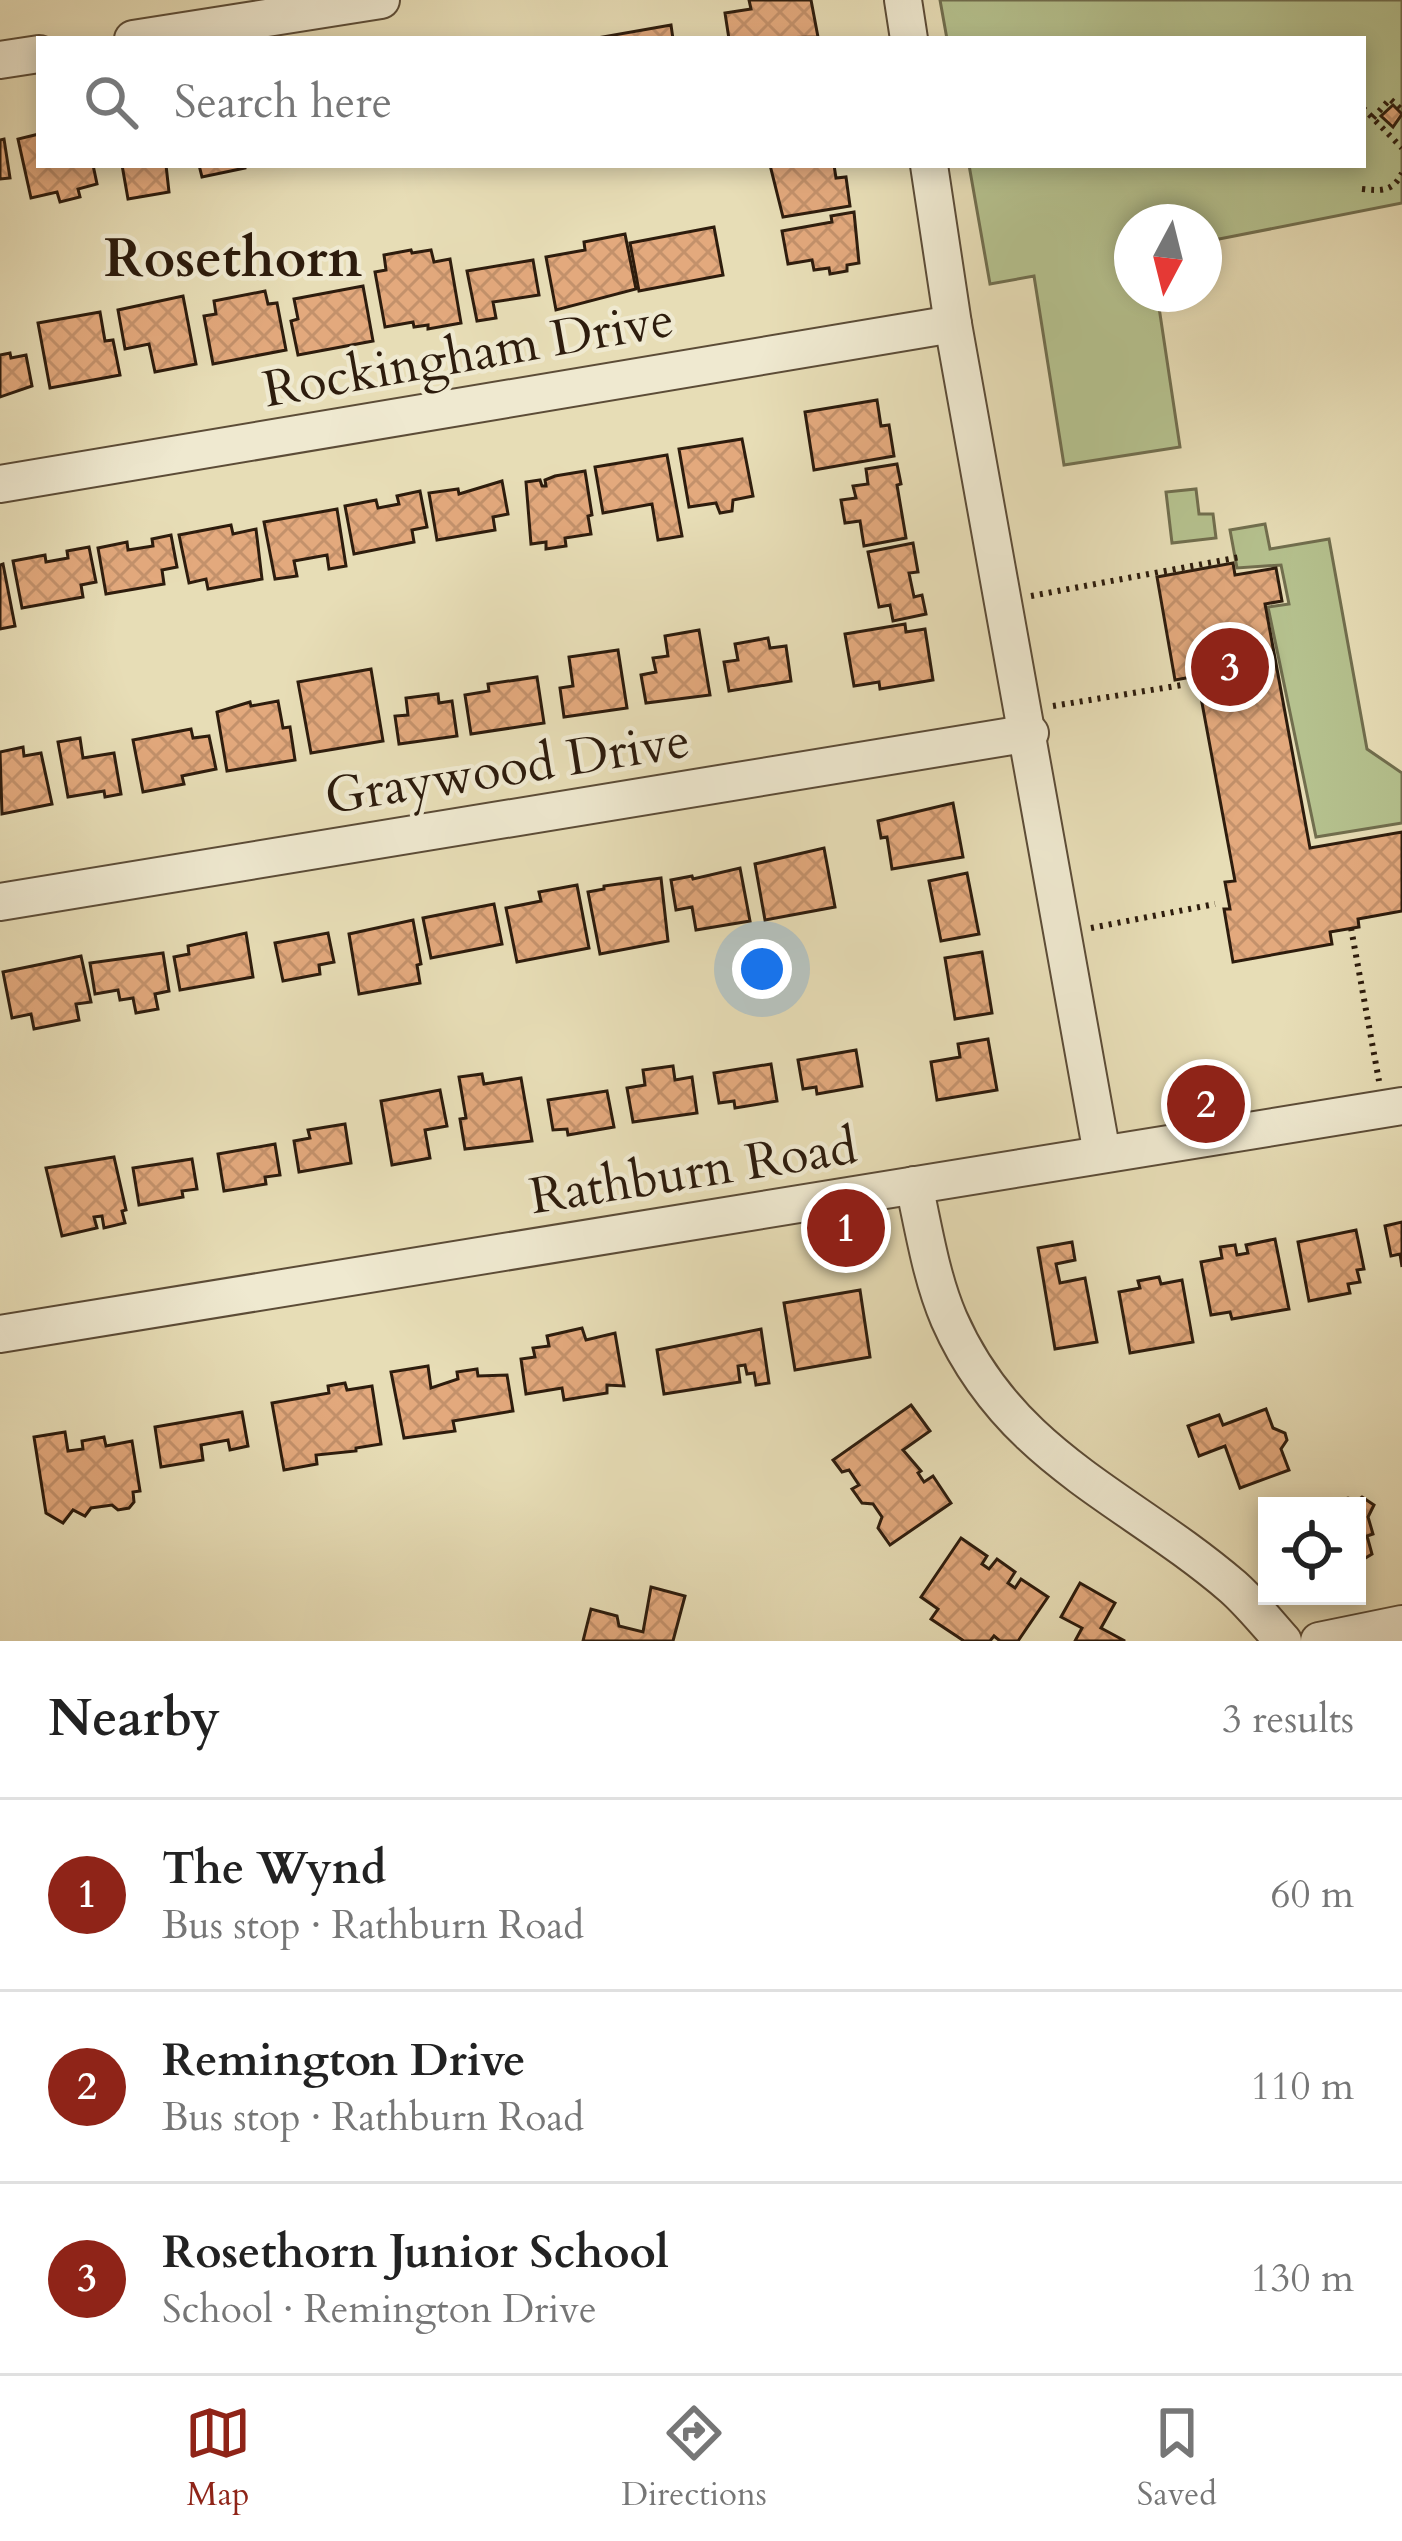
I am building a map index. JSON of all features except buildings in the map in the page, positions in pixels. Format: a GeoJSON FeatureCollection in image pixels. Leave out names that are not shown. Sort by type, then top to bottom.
{"type":"FeatureCollection","features":[{"type":"Feature","properties":{"kind":"street"},"geometry":{"type":"LineString","coordinates":[[152,36],[381,0]]}},
{"type":"Feature","properties":{"kind":"street"},"geometry":{"type":"LineString","coordinates":[[903,0],[909,36]]}},
{"type":"Feature","properties":{"kind":"street"},"geometry":{"type":"LineString","coordinates":[[0,60],[36,54]]}},
{"type":"Feature","properties":{"kind":"street"},"geometry":{"type":"LineString","coordinates":[[928,168],[1102,1154]]}},
{"type":"Feature","properties":{"kind":"street","name":"Rockingham Drive"},"geometry":{"type":"LineString","coordinates":[[0,484],[953,324]]}},
{"type":"Feature","properties":{"kind":"street","name":"Graywood Drive"},"geometry":{"type":"LineString","coordinates":[[0,902],[1028,722]]}},
{"type":"Feature","properties":{"kind":"street","name":"Rathburn Road"},"geometry":{"type":"LineString","coordinates":[[0,1334],[1393,1107]]}},
{"type":"Feature","properties":{"kind":"street"},"geometry":{"type":"LineString","coordinates":[[914,1186],[937,1288],[950,1321],[1001,1404],[1043,1450],[1233,1588],[1283,1641]]}},
{"type":"Feature","properties":{"kind":"street"},"geometry":{"type":"LineString","coordinates":[[1318,1641],[1402,1624]]}},
{"type":"Feature","properties":{"kind":"path"},"geometry":{"type":"LineString","coordinates":[[1372,118],[1390,99],[1402,110]]}},
{"type":"Feature","properties":{"kind":"path"},"geometry":{"type":"LineString","coordinates":[[1366,111],[1402,148]]}},
{"type":"Feature","properties":{"kind":"path"},"geometry":{"type":"LineString","coordinates":[[1362,189],[1388,190],[1402,173]]}},
{"type":"Feature","properties":{"kind":"path"},"geometry":{"type":"LineString","coordinates":[[1005,601],[1240,557]]}},
{"type":"Feature","properties":{"kind":"path"},"geometry":{"type":"LineString","coordinates":[[1028,722],[1182,685]]}},
{"type":"Feature","properties":{"kind":"path"},"geometry":{"type":"LineString","coordinates":[[1064,933],[1215,904]]}},
{"type":"Feature","properties":{"kind":"path"},"geometry":{"type":"LineString","coordinates":[[1351,928],[1393,1107]]}},
{"type":"Feature","properties":{"kind":"green space"},"geometry":{"type":"Polygon","coordinates":[[[940,0],[1402,0],[1402,203],[1222,238],[1222,204],[1114,204],[1114,312],[1160,312],[1180,447],[1064,465],[1034,276],[990,284],[970,168],[1366,168],[1366,36],[946,36],[940,0]]]}},
{"type":"Feature","properties":{"kind":"green space"},"geometry":{"type":"Polygon","coordinates":[[[1196,489],[1199,514],[1213,514],[1216,538],[1172,543],[1166,492],[1196,489]]]}},
{"type":"Feature","properties":{"kind":"green space"},"geometry":{"type":"Polygon","coordinates":[[[1265,524],[1270,549],[1329,539],[1367,749],[1402,773],[1402,823],[1316,837],[1268,607],[1289,604],[1281,565],[1237,568],[1230,530],[1265,524]]]}},
{"type":"Feature","properties":{"kind":"place","name":"Rosethorn Junior School"},"geometry":{"type":"Point","coordinates":[1230,667]}},
{"type":"Feature","properties":{"kind":"place","name":"Remington Drive"},"geometry":{"type":"Point","coordinates":[1206,1104]}},
{"type":"Feature","properties":{"kind":"place","name":"The Wynd"},"geometry":{"type":"Point","coordinates":[846,1228]}},
{"type":"Feature","properties":{"kind":"district","name":"Rosethorn"},"geometry":{"type":"Point","coordinates":[233,257]}}]}
